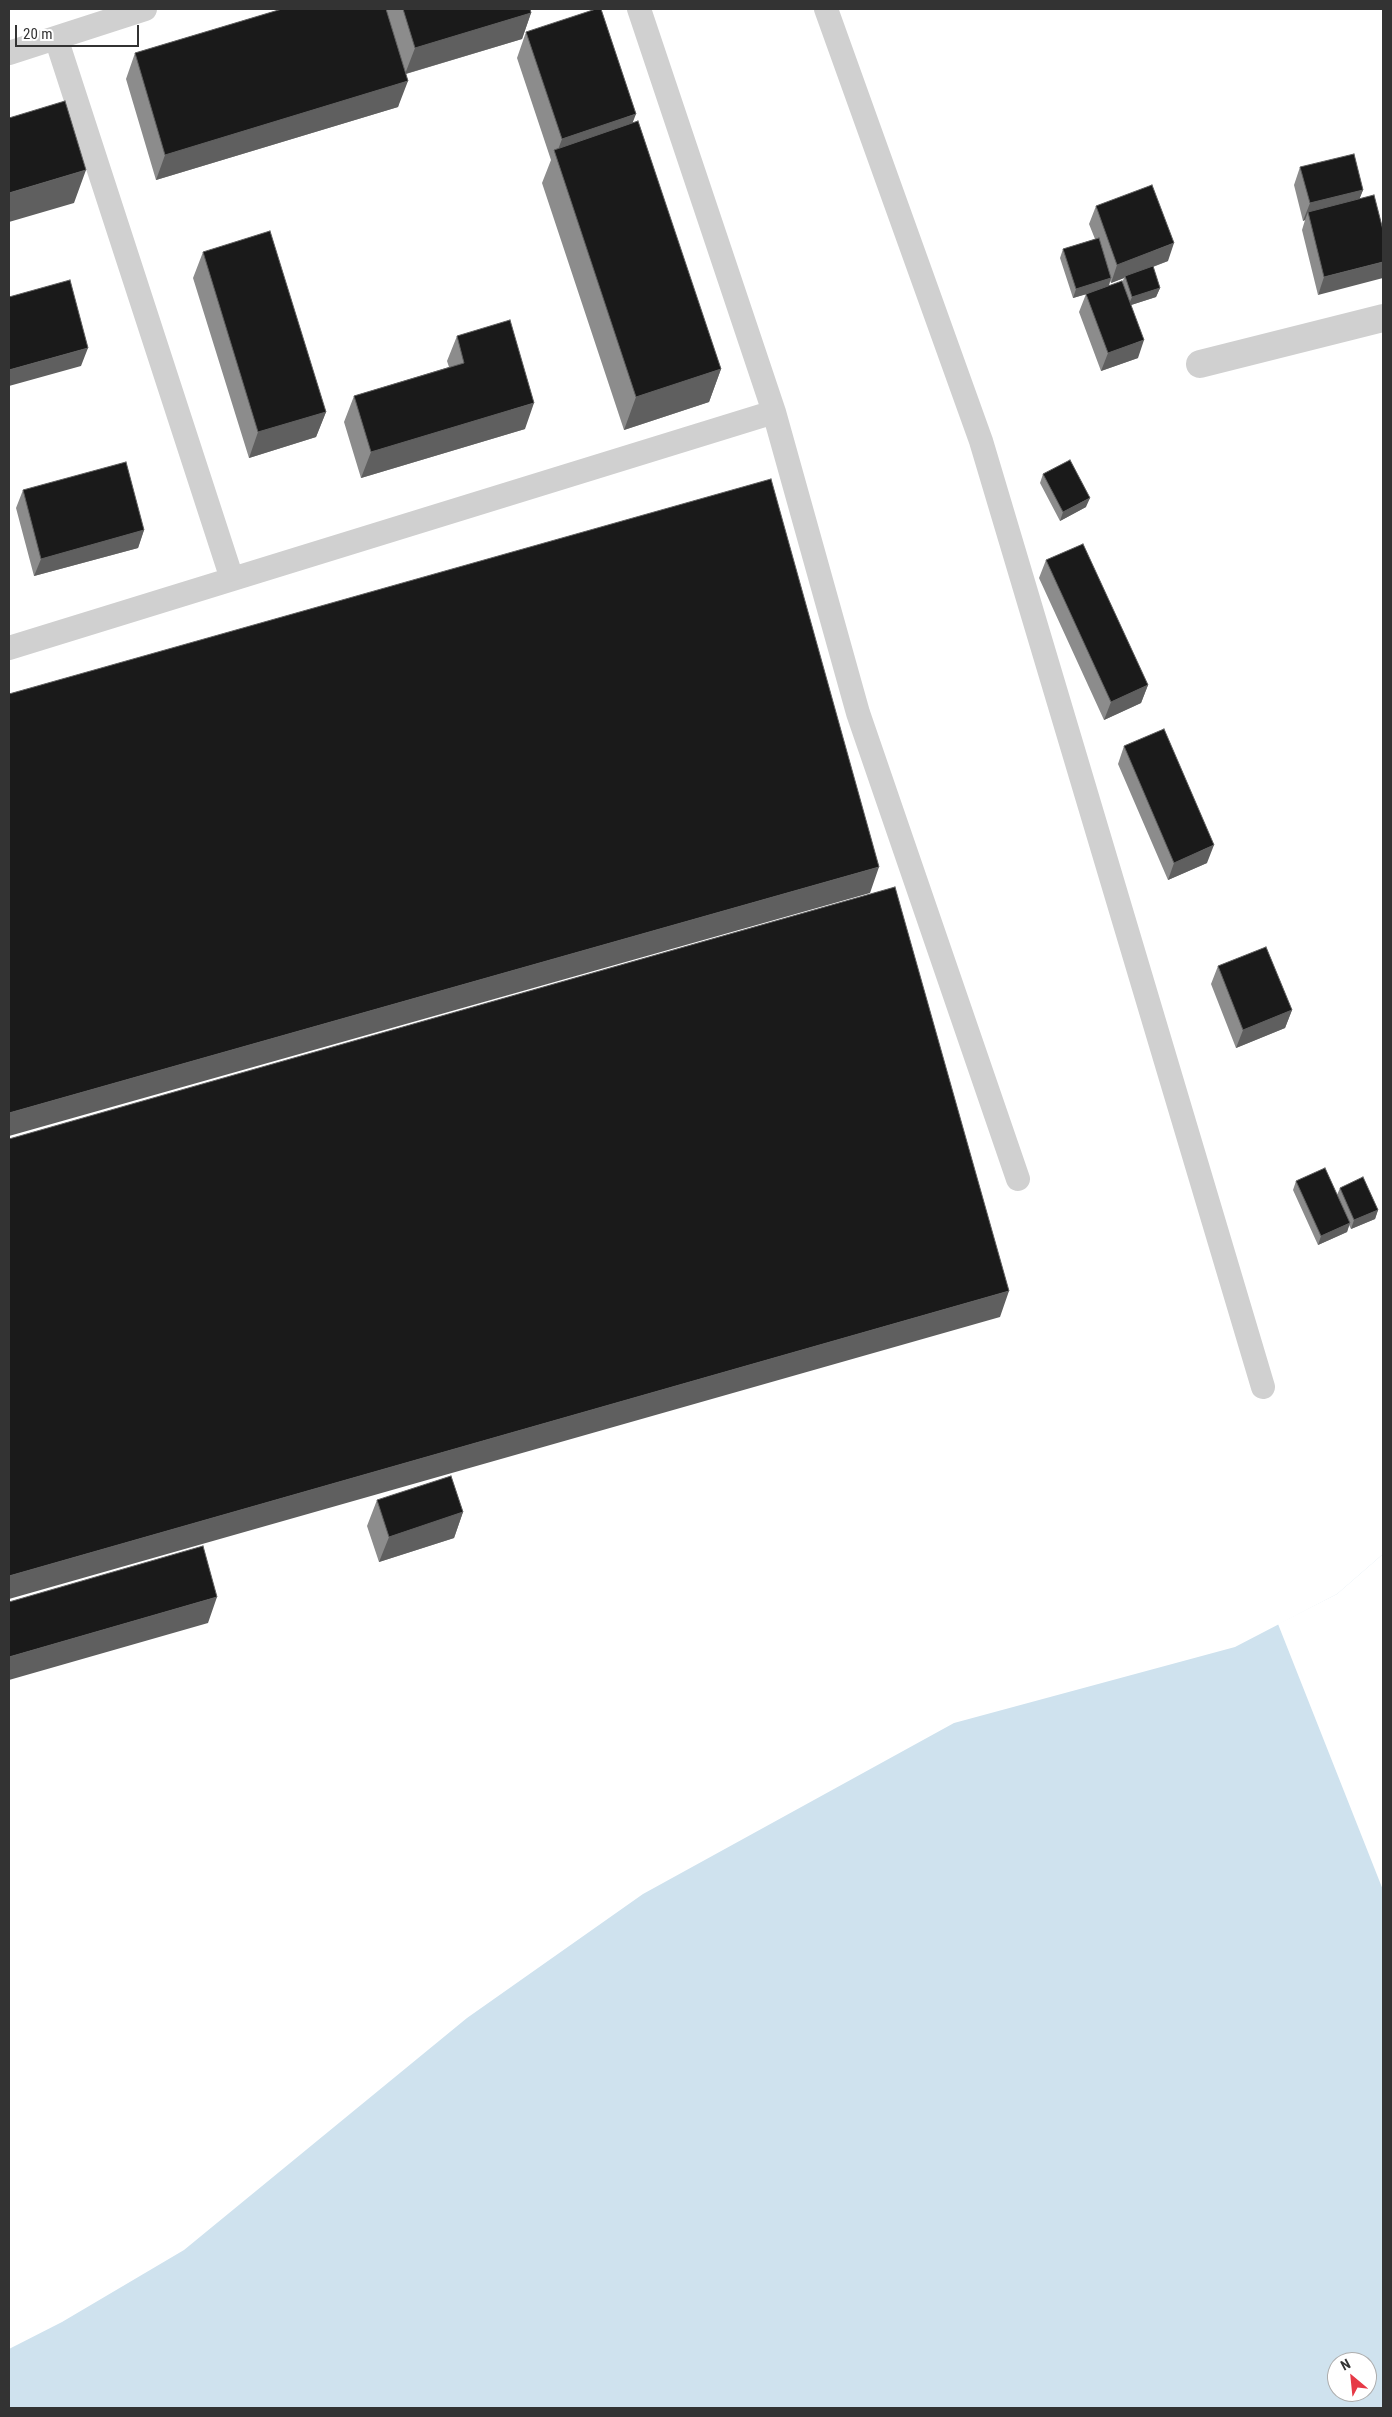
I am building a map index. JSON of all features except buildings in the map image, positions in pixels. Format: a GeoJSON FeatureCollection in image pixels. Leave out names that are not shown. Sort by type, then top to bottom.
{"type":"FeatureCollection","features":[{"type":"Feature","properties":{"kind":"street"},"geometry":{"type":"LineString","coordinates":[[1200,364],[1383,318]]}},
{"type":"Feature","properties":{"kind":"lane"},"geometry":{"type":"LineString","coordinates":[[9,53],[145,9]]}},
{"type":"Feature","properties":{"kind":"lane"},"geometry":{"type":"LineString","coordinates":[[639,9],[774,412],[858,714],[1018,1179]]}},
{"type":"Feature","properties":{"kind":"lane"},"geometry":{"type":"LineString","coordinates":[[826,9],[980,441],[1264,1387]]}},
{"type":"Feature","properties":{"kind":"lane"},"geometry":{"type":"LineString","coordinates":[[56,38],[232,579]]}},
{"type":"Feature","properties":{"kind":"lane"},"geometry":{"type":"LineString","coordinates":[[9,648],[774,412]]}},
{"type":"Feature","properties":{"kind":"water"},"geometry":{"type":"Polygon","coordinates":[[[1383,1554],[1383,2408],[9,2408],[9,2349],[62,2322],[184,2250],[467,2018],[643,1894],[954,1723],[1235,1647],[1337,1594],[1383,1554]]]}},
{"type":"Feature","properties":{"kind":"pier"},"geometry":{"type":"Polygon","coordinates":[[[1383,1554],[1383,1890],[1278,1624],[1337,1594],[1383,1554]]]}}]}
